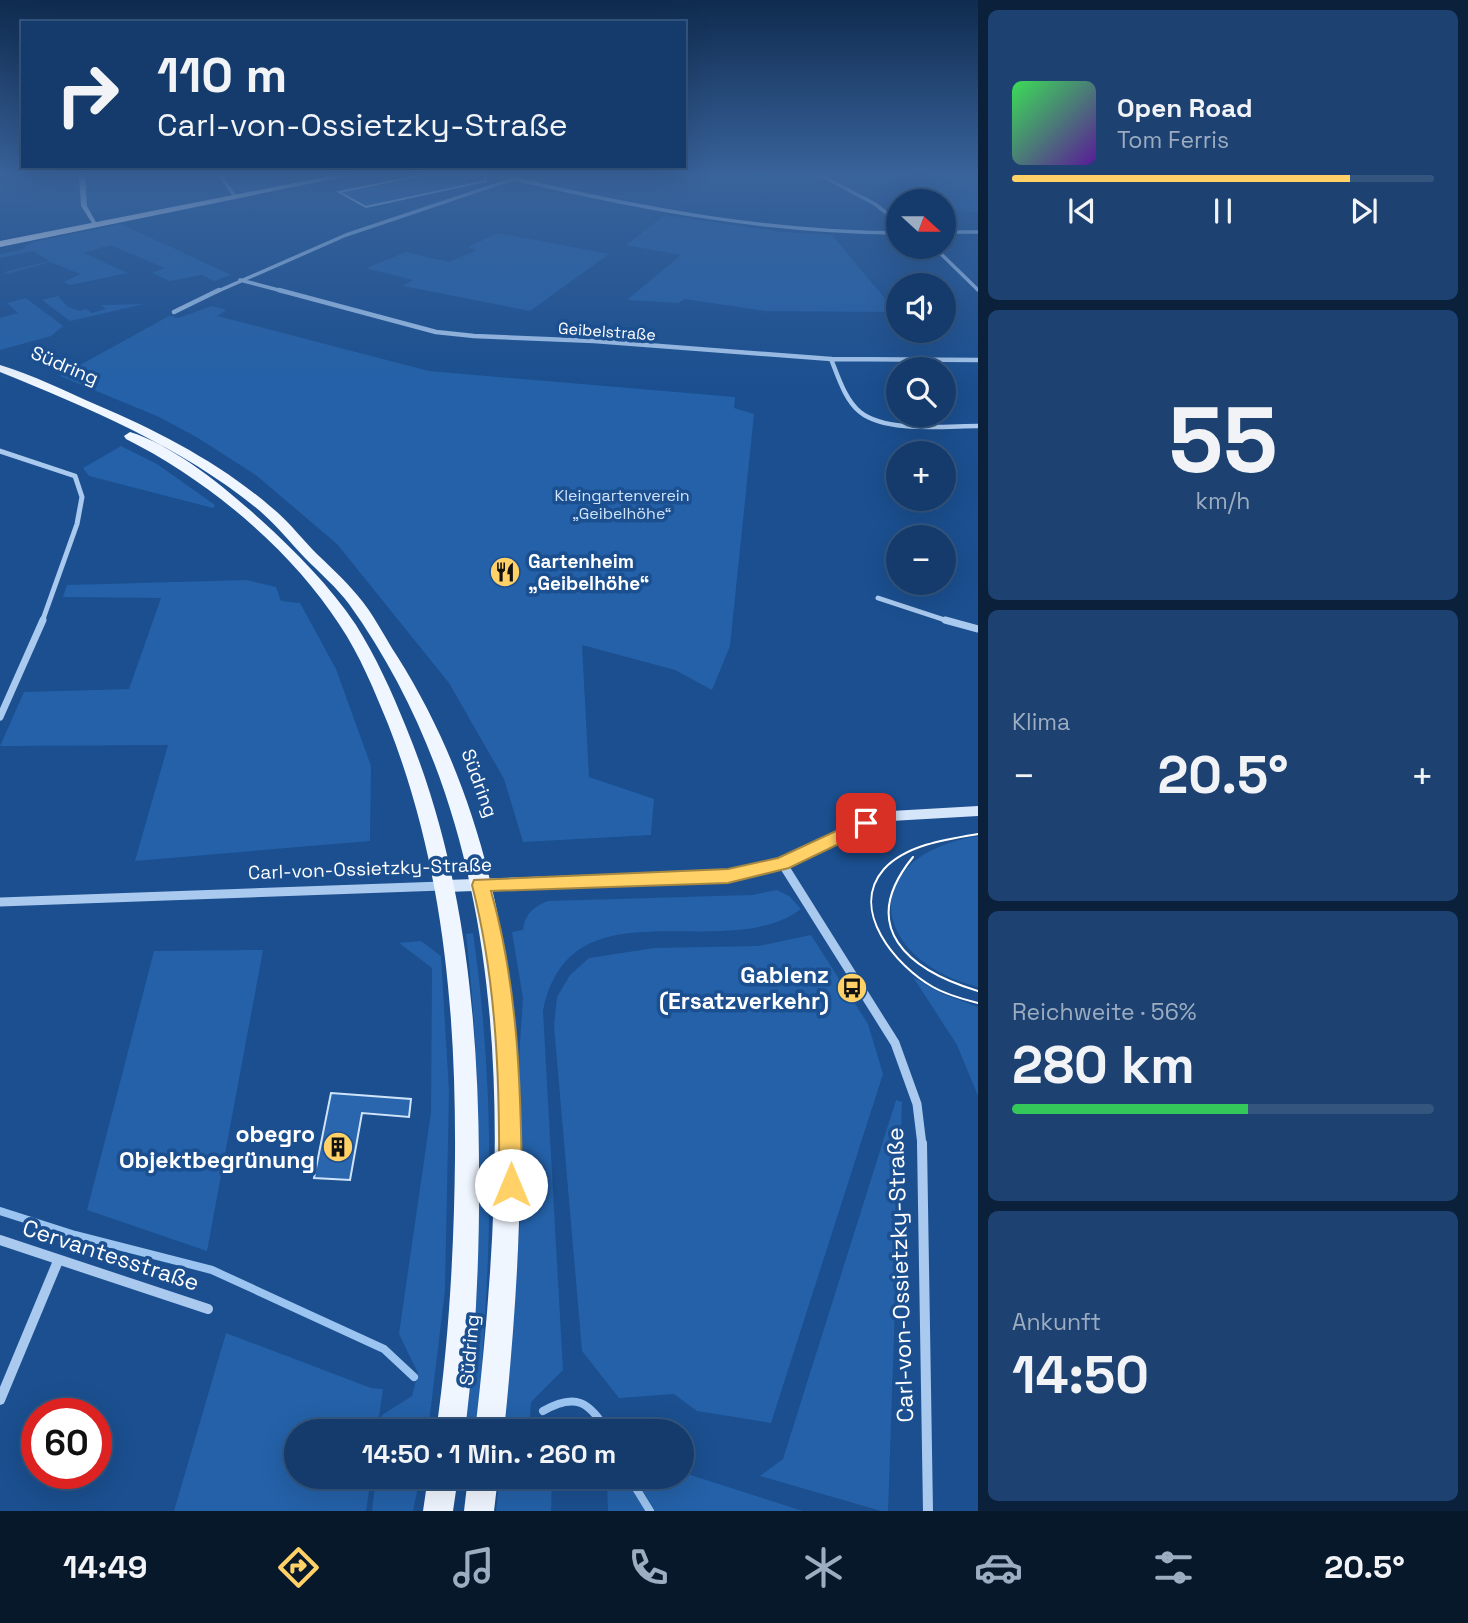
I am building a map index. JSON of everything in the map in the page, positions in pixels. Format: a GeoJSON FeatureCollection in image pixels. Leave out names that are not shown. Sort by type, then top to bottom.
{"type":"FeatureCollection","features":[{"type":"Feature","properties":{"kind":"main road","name":"Südring"},"geometry":{"type":"LineString","coordinates":[[0,368],[120,419],[191,456],[271,513],[317,558],[369,623],[421,711],[458,801],[492,928],[500,988],[511,1114],[507,1246],[490,1419]]}},
{"type":"Feature","properties":{"kind":"main road","name":"Südring"},"geometry":{"type":"LineString","coordinates":[[0,378],[127,435],[172,459],[241,508],[305,569],[340,614],[373,669],[401,732],[426,800],[446,886],[463,994],[468,1123],[466,1290],[451,1419]]}},
{"type":"Feature","properties":{"kind":"main road"},"geometry":{"type":"LineString","coordinates":[[438,1511],[441,1489]]}},
{"type":"Feature","properties":{"kind":"main road"},"geometry":{"type":"LineString","coordinates":[[479,1511],[482,1489]]}},
{"type":"Feature","properties":{"kind":"street"},"geometry":{"type":"LineString","coordinates":[[174,312],[319,246]]}},
{"type":"Feature","properties":{"kind":"street"},"geometry":{"type":"LineString","coordinates":[[946,259],[978,290]]}},
{"type":"Feature","properties":{"kind":"street","name":"Geibelstraße"},"geometry":{"type":"LineString","coordinates":[[240,280],[436,332],[831,359],[978,360]]}},
{"type":"Feature","properties":{"kind":"street"},"geometry":{"type":"LineString","coordinates":[[831,359],[858,410],[870,419],[890,423],[978,426]]}},
{"type":"Feature","properties":{"kind":"street"},"geometry":{"type":"LineString","coordinates":[[0,452],[75,476],[82,497],[77,524],[52,599],[0,717]]}},
{"type":"Feature","properties":{"kind":"street"},"geometry":{"type":"LineString","coordinates":[[878,598],[922,614],[978,629]]}},
{"type":"Feature","properties":{"kind":"street","name":"Carl-von-Ossietzky-Straße"},"geometry":{"type":"LineString","coordinates":[[0,902],[728,876],[782,863],[866,823],[891,816],[978,811]]}},
{"type":"Feature","properties":{"kind":"street","name":"Carl-von-Ossietzky-Straße"},"geometry":{"type":"LineString","coordinates":[[782,863],[895,1043],[917,1104],[924,1157],[928,1511]]}},
{"type":"Feature","properties":{"kind":"street","name":"Cervantesstraße"},"geometry":{"type":"LineString","coordinates":[[0,1240],[208,1309]]}},
{"type":"Feature","properties":{"kind":"street"},"geometry":{"type":"LineString","coordinates":[[0,1400],[58,1261]]}},
{"type":"Feature","properties":{"kind":"green space"},"geometry":{"type":"Polygon","coordinates":[[[28,246],[108,246],[84,253],[128,273],[70,285],[64,282],[80,274],[50,262],[10,273],[13,275],[4,272],[49,261],[34,251],[0,258],[0,254],[21,250],[28,246]]]}},
{"type":"Feature","properties":{"kind":"green space"},"geometry":{"type":"Polygon","coordinates":[[[111,246],[167,246],[231,275],[214,281],[202,275],[170,281],[152,273],[165,268],[111,246]]]}},
{"type":"Feature","properties":{"kind":"green space"},"geometry":{"type":"Polygon","coordinates":[[[564,246],[609,254],[530,311],[403,286],[413,280],[366,268],[406,252],[449,262],[477,250],[468,247],[564,246]]]}},
{"type":"Feature","properties":{"kind":"green space"},"geometry":{"type":"Polygon","coordinates":[[[629,246],[841,246],[886,300],[886,312],[766,311],[684,299],[679,303],[627,300],[681,255],[629,246]]]}},
{"type":"Feature","properties":{"kind":"green space"},"geometry":{"type":"Polygon","coordinates":[[[58,296],[68,307],[80,311],[86,309],[92,313],[106,309],[101,305],[144,304],[70,321],[42,300],[58,296]]]}},
{"type":"Feature","properties":{"kind":"green space"},"geometry":{"type":"Polygon","coordinates":[[[26,298],[63,326],[51,336],[0,350],[0,318],[18,313],[7,303],[26,298]]]}},
{"type":"Feature","properties":{"kind":"green space","name":"Kleingartenverein „Geibelhöhe“"},"geometry":{"type":"Polygon","coordinates":[[[212,306],[226,310],[217,316],[429,371],[735,397],[734,408],[754,414],[730,646],[712,690],[675,670],[582,645],[589,777],[654,799],[651,835],[523,842],[504,779],[449,683],[337,544],[257,476],[198,438],[159,417],[60,376],[169,316],[178,318],[212,306]]]}},
{"type":"Feature","properties":{"kind":"green space"},"geometry":{"type":"Polygon","coordinates":[[[121,446],[157,464],[215,505],[213,508],[89,476],[83,468],[121,446]]]}},
{"type":"Feature","properties":{"kind":"green space"},"geometry":{"type":"Polygon","coordinates":[[[247,580],[276,587],[281,601],[300,603],[336,669],[371,766],[370,841],[135,861],[168,745],[0,746],[24,692],[129,689],[161,598],[63,597],[67,585],[247,580]]]}},
{"type":"Feature","properties":{"kind":"green space"},"geometry":{"type":"Polygon","coordinates":[[[978,836],[978,987],[941,973],[914,954],[897,932],[891,908],[895,885],[911,864],[938,847],[978,836]]]}},
{"type":"Feature","properties":{"kind":"green space"},"geometry":{"type":"Polygon","coordinates":[[[777,890],[789,896],[801,909],[769,925],[732,931],[616,935],[584,947],[559,971],[543,1011],[563,1370],[531,1402],[530,1419],[506,1419],[523,1182],[519,1058],[523,998],[512,932],[523,930],[525,920],[531,912],[548,901],[752,895],[777,890]]]}},
{"type":"Feature","properties":{"kind":"green space"},"geometry":{"type":"Polygon","coordinates":[[[473,933],[481,995],[489,1120],[486,1307],[477,1419],[466,1419],[477,1245],[478,1121],[466,934],[473,933]]]}},
{"type":"Feature","properties":{"kind":"green space"},"geometry":{"type":"Polygon","coordinates":[[[811,935],[868,1024],[883,1074],[771,1423],[697,1411],[674,1394],[619,1398],[582,1351],[554,1026],[557,997],[570,975],[589,958],[654,948],[758,946],[811,935]]]}},
{"type":"Feature","properties":{"kind":"green space"},"geometry":{"type":"Polygon","coordinates":[[[421,941],[441,956],[449,1091],[445,1290],[429,1419],[382,1419],[382,1415],[412,1396],[418,1373],[399,1334],[431,1112],[432,968],[399,943],[421,941]]]}},
{"type":"Feature","properties":{"kind":"green space"},"geometry":{"type":"Polygon","coordinates":[[[263,950],[207,1251],[87,1210],[154,951],[263,950]]]}},
{"type":"Feature","properties":{"kind":"green space"},"geometry":{"type":"Polygon","coordinates":[[[913,977],[943,994],[978,1007],[978,1096],[957,1045],[913,977]]]}},
{"type":"Feature","properties":{"kind":"green space"},"geometry":{"type":"Polygon","coordinates":[[[896,1100],[902,1102],[888,1511],[881,1511],[760,1476],[783,1459],[896,1100]]]}},
{"type":"Feature","properties":{"kind":"green space"},"geometry":{"type":"Polygon","coordinates":[[[226,1333],[371,1388],[383,1389],[379,1419],[284,1419],[284,1489],[369,1489],[366,1511],[174,1511],[226,1333]]]}},
{"type":"Feature","properties":{"kind":"green space"},"geometry":{"type":"Polygon","coordinates":[[[694,1476],[803,1511],[608,1511],[607,1489],[694,1489],[694,1476]]]}},
{"type":"Feature","properties":{"kind":"green space"},"geometry":{"type":"Polygon","coordinates":[[[375,1489],[418,1489],[413,1511],[372,1511],[375,1489]]]}},
{"type":"Feature","properties":{"kind":"green space"},"geometry":{"type":"Polygon","coordinates":[[[499,1489],[552,1489],[551,1511],[496,1511],[499,1489]]]}},
{"type":"Feature","properties":{"kind":"building","name":"obegro Objektbegrünung"},"geometry":{"type":"Polygon","coordinates":[[[331,1093],[411,1099],[409,1117],[362,1113],[350,1180],[314,1178],[331,1093]]]}},
{"type":"Feature","properties":{"kind":"waterway"},"geometry":{"type":"LineString","coordinates":[[0,1211],[75,1235],[212,1270],[384,1349],[414,1377]]}},
{"type":"Feature","properties":{"kind":"waterway"},"geometry":{"type":"LineString","coordinates":[[543,1411],[554,1405],[573,1401],[588,1407],[598,1419]]}},
{"type":"Feature","properties":{"kind":"waterway"},"geometry":{"type":"LineString","coordinates":[[636,1489],[650,1511]]}},
{"type":"Feature","properties":{"kind":"tram line"},"geometry":{"type":"LineString","coordinates":[[978,834],[928,844],[904,854],[884,869],[874,885],[871,902],[881,936],[905,965],[938,990],[978,1003]]}},
{"type":"Feature","properties":{"kind":"tram line"},"geometry":{"type":"LineString","coordinates":[[913,857],[897,882],[889,905],[890,925],[898,942],[912,958],[930,971],[978,991]]}},
{"type":"Feature","properties":{"kind":"place","name":"Gartenheim „Geibelhöhe“"},"geometry":{"type":"Point","coordinates":[505,572]}},
{"type":"Feature","properties":{"kind":"place","name":"Gablenz (Ersatzverkehr)"},"geometry":{"type":"Point","coordinates":[852,988]}},
{"type":"Feature","properties":{"kind":"place","name":"obegro Objektbegrünung"},"geometry":{"type":"Point","coordinates":[338,1147]}},
{"type":"Feature","properties":{"kind":"route"},"geometry":{"type":"LineString","coordinates":[[511,1185],[511,1114],[505,1036],[492,928],[481,885],[656,881],[728,876],[782,863],[866,823]]}}]}
